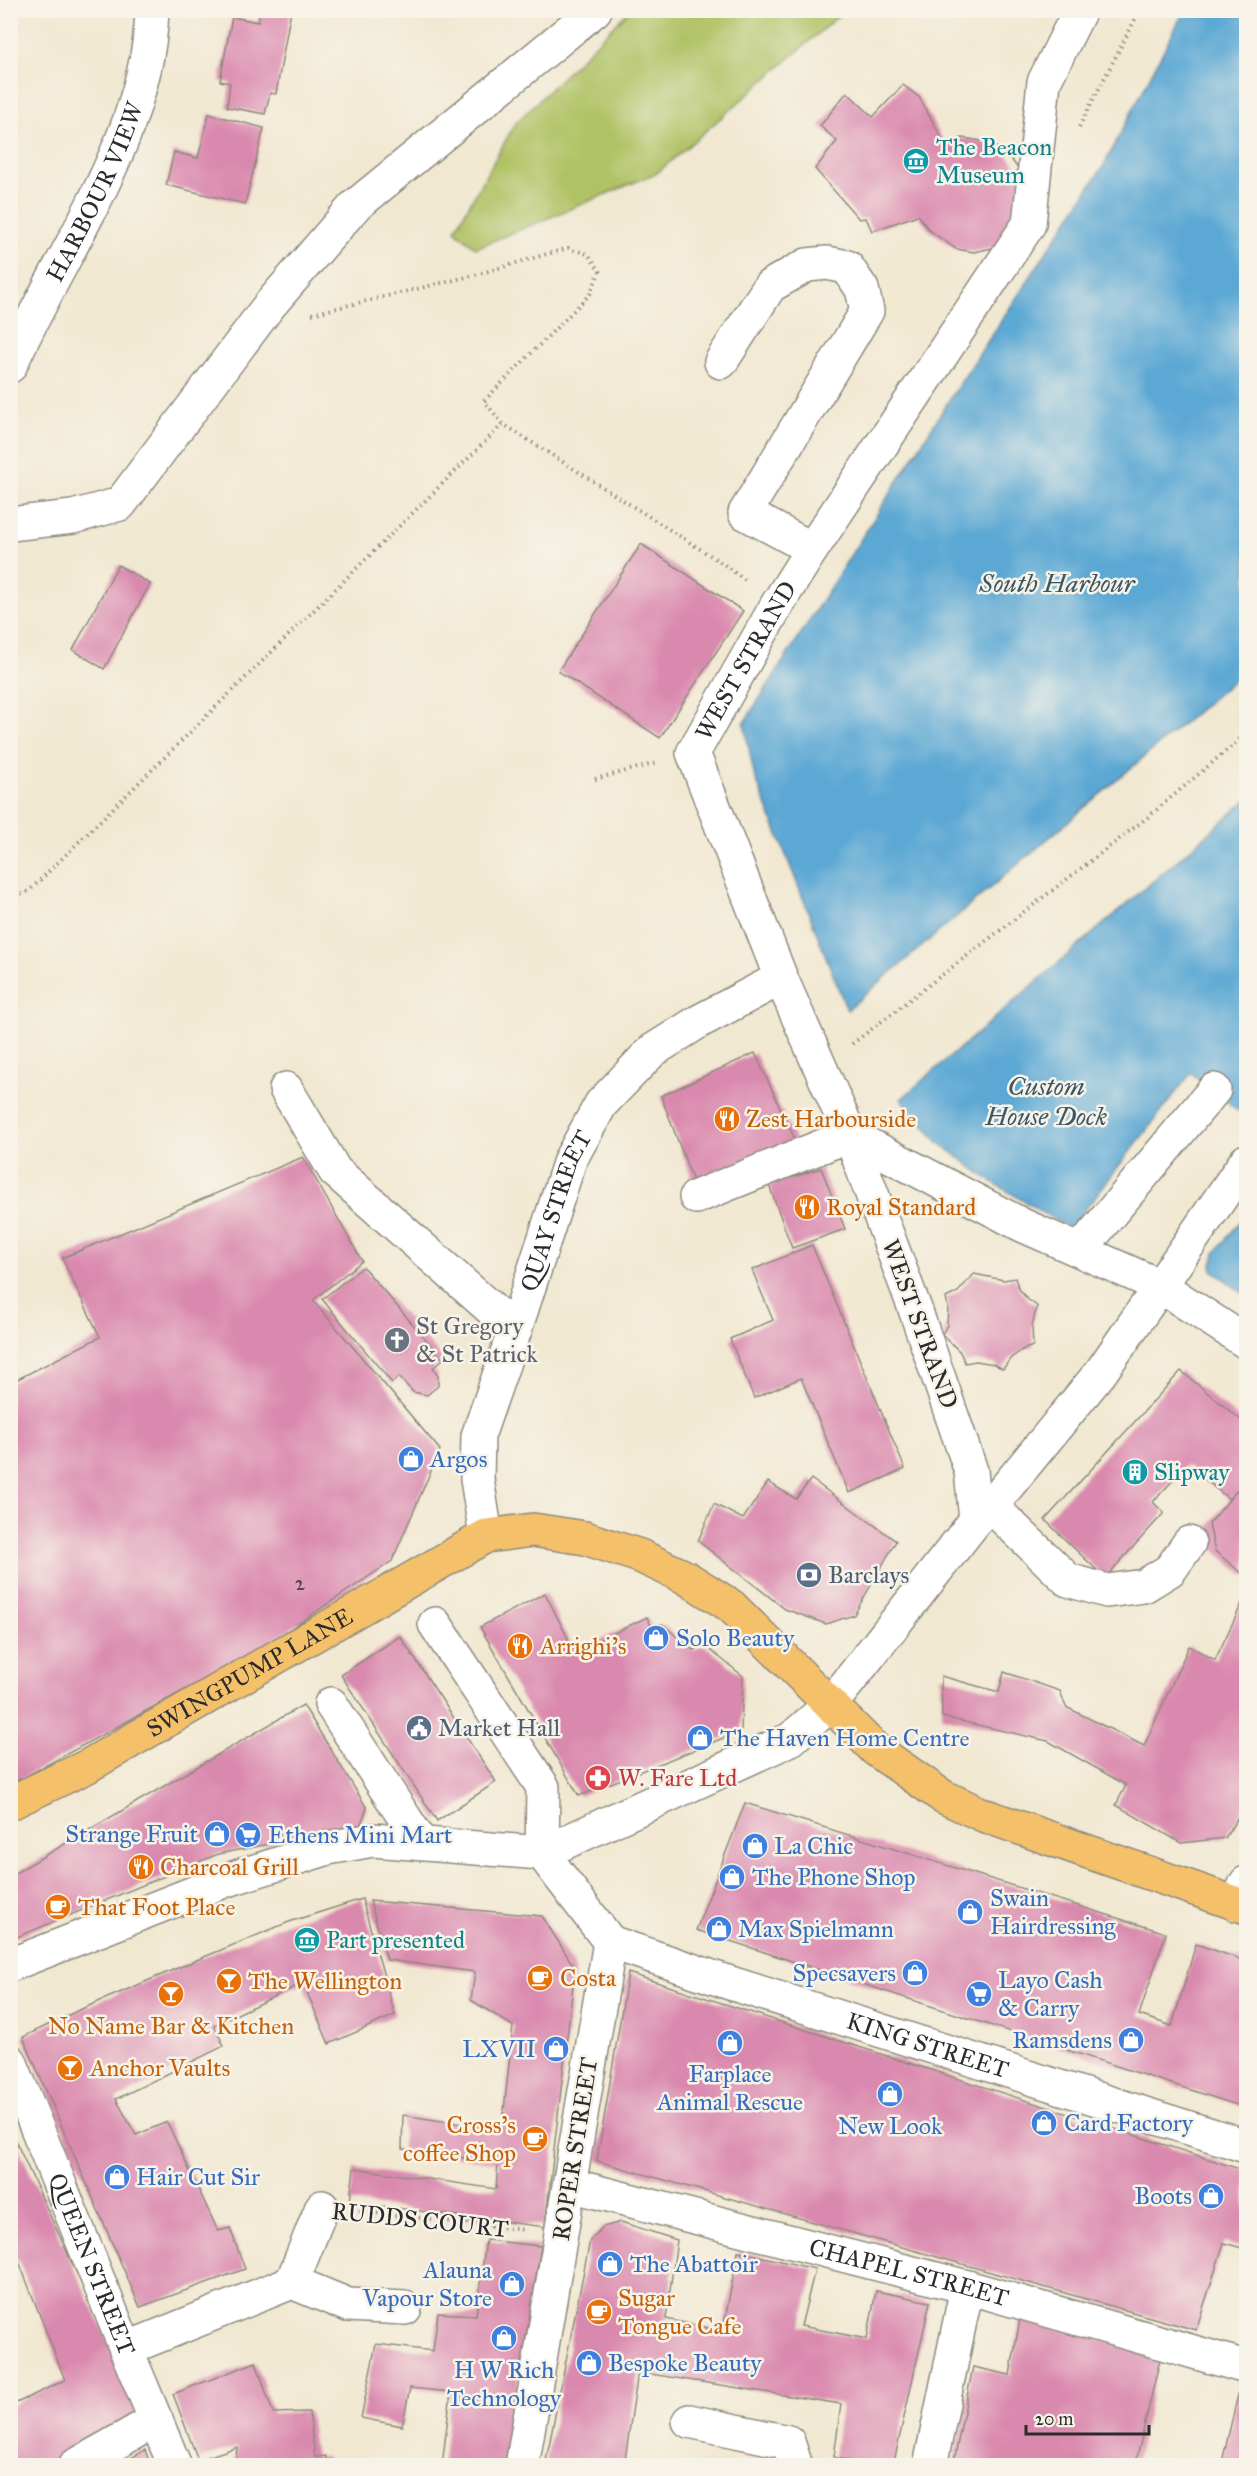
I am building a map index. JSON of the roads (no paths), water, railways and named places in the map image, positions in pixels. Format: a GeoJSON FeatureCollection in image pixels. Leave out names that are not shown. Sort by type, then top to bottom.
{"type":"FeatureCollection","features":[{"type":"Feature","properties":{"kind":"main road"},"geometry":{"type":"LineString","coordinates":[[486,1536],[533,1530],[585,1538],[640,1556],[685,1577],[731,1606],[876,1750],[942,1796],[983,1815],[1243,1898]]}},
{"type":"Feature","properties":{"kind":"main road","name":"SWINGPUMP LANE"},"geometry":{"type":"LineString","coordinates":[[10,1803],[86,1767],[486,1536]]}},
{"type":"Feature","properties":{"kind":"street","name":"HARBOUR VIEW"},"geometry":{"type":"LineString","coordinates":[[10,366],[93,204],[132,115],[148,60],[152,10]]}},
{"type":"Feature","properties":{"kind":"street"},"geometry":{"type":"LineString","coordinates":[[10,524],[74,517],[120,504],[268,306],[354,207],[595,10]]}},
{"type":"Feature","properties":{"kind":"street","name":"WEST STRAND"},"geometry":{"type":"LineString","coordinates":[[984,1513],[942,1383],[850,1135],[781,978],[693,753],[778,603],[812,549],[1029,224],[1044,82],[1080,10]]}},
{"type":"Feature","properties":{"kind":"street"},"geometry":{"type":"LineString","coordinates":[[721,362],[770,286],[807,265],[827,263],[847,267],[862,289],[867,311],[745,513],[812,549]]}},
{"type":"Feature","properties":{"kind":"street","name":"QUAY STREET"},"geometry":{"type":"LineString","coordinates":[[486,1536],[477,1479],[478,1436],[570,1160],[601,1104],[652,1051],[698,1022],[781,978]]}},
{"type":"Feature","properties":{"kind":"street"},"geometry":{"type":"LineString","coordinates":[[286,1089],[335,1171],[515,1329]]}},
{"type":"Feature","properties":{"kind":"street"},"geometry":{"type":"LineString","coordinates":[[1080,1250],[1214,1090]]}},
{"type":"Feature","properties":{"kind":"street"},"geometry":{"type":"LineString","coordinates":[[696,1197],[850,1135],[1023,1225],[1160,1286],[1246,1342]]}},
{"type":"Feature","properties":{"kind":"street"},"geometry":{"type":"LineString","coordinates":[[10,1965],[224,1881],[328,1848],[373,1840],[542,1853],[791,1739],[831,1704],[984,1513],[1101,1372],[1246,1161]]}},
{"type":"Feature","properties":{"kind":"street"},"geometry":{"type":"LineString","coordinates":[[984,1513],[1068,1580],[1107,1591],[1144,1587],[1170,1570],[1189,1543]]}},
{"type":"Feature","properties":{"kind":"street"},"geometry":{"type":"LineString","coordinates":[[435,1624],[543,1787],[542,1853],[610,1942]]}},
{"type":"Feature","properties":{"kind":"street"},"geometry":{"type":"LineString","coordinates":[[331,1704],[421,1843]]}},
{"type":"Feature","properties":{"kind":"street","name":"KING STREET"},"geometry":{"type":"LineString","coordinates":[[610,1942],[1246,2146]]}},
{"type":"Feature","properties":{"kind":"street","name":"ROPER STREET"},"geometry":{"type":"LineString","coordinates":[[522,2466],[610,1942]]}},
{"type":"Feature","properties":{"kind":"street","name":"QUEEN STREET"},"geometry":{"type":"LineString","coordinates":[[13,2066],[175,2466]]}},
{"type":"Feature","properties":{"kind":"street","name":"CHAPEL STREET"},"geometry":{"type":"LineString","coordinates":[[570,2184],[967,2287],[1246,2367]]}},
{"type":"Feature","properties":{"kind":"street","name":"RUDDS COURT"},"geometry":{"type":"LineString","coordinates":[[292,2282],[322,2207]]}},
{"type":"Feature","properties":{"kind":"street"},"geometry":{"type":"LineString","coordinates":[[126,2349],[292,2282],[348,2305],[405,2308]]}},
{"type":"Feature","properties":{"kind":"street"},"geometry":{"type":"LineString","coordinates":[[930,2466],[967,2287]]}},
{"type":"Feature","properties":{"kind":"street"},"geometry":{"type":"LineString","coordinates":[[75,2466],[156,2420]]}},
{"type":"Feature","properties":{"kind":"street"},"geometry":{"type":"LineString","coordinates":[[689,2421],[788,2442],[795,2466]]}},
{"type":"Feature","properties":{"kind":"water","name":"South Harbour"},"geometry":{"type":"Polygon","coordinates":[[[1184,11],[1246,11],[1246,670],[847,1010],[754,774],[744,723],[957,388],[1104,165],[1184,11]]]}},
{"type":"Feature","properties":{"kind":"water","name":"Custom House Dock"},"geometry":{"type":"Polygon","coordinates":[[[1246,801],[1246,1117],[1191,1073],[1070,1229],[989,1180],[938,1142],[901,1099],[1246,801]]]}},
{"type":"Feature","properties":{"kind":"water"},"geometry":{"type":"Polygon","coordinates":[[[1246,1214],[1246,1296],[1211,1269],[1215,1253],[1246,1214]]]}},
{"type":"Feature","properties":{"kind":"place","name":"The Beacon Museum"},"geometry":{"type":"Point","coordinates":[916,161]}},
{"type":"Feature","properties":{"kind":"place","name":"Zest Harbourside"},"geometry":{"type":"Point","coordinates":[727,1119]}},
{"type":"Feature","properties":{"kind":"place","name":"Royal Standard"},"geometry":{"type":"Point","coordinates":[807,1207]}},
{"type":"Feature","properties":{"kind":"place","name":"St Gregory & St Patrick"},"geometry":{"type":"Point","coordinates":[397,1340]}},
{"type":"Feature","properties":{"kind":"place","name":"Argos"},"geometry":{"type":"Point","coordinates":[411,1459]}},
{"type":"Feature","properties":{"kind":"place","name":"Slipway"},"geometry":{"type":"Point","coordinates":[1135,1472]}},
{"type":"Feature","properties":{"kind":"place","name":"Barclays"},"geometry":{"type":"Point","coordinates":[809,1575]}},
{"type":"Feature","properties":{"kind":"place","name":"Solo Beauty"},"geometry":{"type":"Point","coordinates":[656,1638]}},
{"type":"Feature","properties":{"kind":"place","name":"Arrighi's"},"geometry":{"type":"Point","coordinates":[520,1646]}},
{"type":"Feature","properties":{"kind":"place","name":"Market Hall"},"geometry":{"type":"Point","coordinates":[419,1728]}},
{"type":"Feature","properties":{"kind":"place","name":"The Haven Home Centre"},"geometry":{"type":"Point","coordinates":[700,1738]}},
{"type":"Feature","properties":{"kind":"place","name":"W. Fare Ltd"},"geometry":{"type":"Point","coordinates":[598,1778]}},
{"type":"Feature","properties":{"kind":"place","name":"Strange Fruit"},"geometry":{"type":"Point","coordinates":[217,1834]}},
{"type":"Feature","properties":{"kind":"place","name":"Ethens Mini Mart"},"geometry":{"type":"Point","coordinates":[248,1835]}},
{"type":"Feature","properties":{"kind":"place","name":"La Chic"},"geometry":{"type":"Point","coordinates":[755,1846]}},
{"type":"Feature","properties":{"kind":"place","name":"Charcoal Grill"},"geometry":{"type":"Point","coordinates":[141,1867]}},
{"type":"Feature","properties":{"kind":"place","name":"The Phone Shop"},"geometry":{"type":"Point","coordinates":[732,1877]}},
{"type":"Feature","properties":{"kind":"place","name":"That Foot Place"},"geometry":{"type":"Point","coordinates":[58,1907]}},
{"type":"Feature","properties":{"kind":"place","name":"Swain Hairdressing"},"geometry":{"type":"Point","coordinates":[970,1912]}},
{"type":"Feature","properties":{"kind":"place","name":"Max Spielmann"},"geometry":{"type":"Point","coordinates":[719,1929]}},
{"type":"Feature","properties":{"kind":"place","name":"Part presented"},"geometry":{"type":"Point","coordinates":[307,1940]}},
{"type":"Feature","properties":{"kind":"place","name":"Specsavers"},"geometry":{"type":"Point","coordinates":[915,1973]}},
{"type":"Feature","properties":{"kind":"place","name":"Costa"},"geometry":{"type":"Point","coordinates":[540,1978]}},
{"type":"Feature","properties":{"kind":"place","name":"The Wellington"},"geometry":{"type":"Point","coordinates":[229,1981]}},
{"type":"Feature","properties":{"kind":"place","name":"No Name Bar & Kitchen"},"geometry":{"type":"Point","coordinates":[171,1994]}},
{"type":"Feature","properties":{"kind":"place","name":"Layo Cash & Carry"},"geometry":{"type":"Point","coordinates":[979,1994]}},
{"type":"Feature","properties":{"kind":"place","name":"Ramsdens"},"geometry":{"type":"Point","coordinates":[1131,2040]}},
{"type":"Feature","properties":{"kind":"place","name":"Farplace Animal Rescue"},"geometry":{"type":"Point","coordinates":[730,2043]}},
{"type":"Feature","properties":{"kind":"place","name":"LXVII"},"geometry":{"type":"Point","coordinates":[556,2049]}},
{"type":"Feature","properties":{"kind":"place","name":"Anchor Vaults"},"geometry":{"type":"Point","coordinates":[70,2068]}},
{"type":"Feature","properties":{"kind":"place","name":"New Look"},"geometry":{"type":"Point","coordinates":[890,2094]}},
{"type":"Feature","properties":{"kind":"place","name":"Card Factory"},"geometry":{"type":"Point","coordinates":[1044,2123]}},
{"type":"Feature","properties":{"kind":"place","name":"Cross's coffee Shop"},"geometry":{"type":"Point","coordinates":[535,2139]}},
{"type":"Feature","properties":{"kind":"place","name":"Hair Cut Sir"},"geometry":{"type":"Point","coordinates":[117,2177]}},
{"type":"Feature","properties":{"kind":"place","name":"Boots"},"geometry":{"type":"Point","coordinates":[1211,2196]}},
{"type":"Feature","properties":{"kind":"place","name":"The Abattoir"},"geometry":{"type":"Point","coordinates":[610,2264]}},
{"type":"Feature","properties":{"kind":"place","name":"Alauna Vapour Store"},"geometry":{"type":"Point","coordinates":[512,2284]}},
{"type":"Feature","properties":{"kind":"place","name":"Sugar Tongue Cafe"},"geometry":{"type":"Point","coordinates":[599,2312]}},
{"type":"Feature","properties":{"kind":"place","name":"H W Rich Technology"},"geometry":{"type":"Point","coordinates":[504,2338]}},
{"type":"Feature","properties":{"kind":"place","name":"Bespoke Beauty"},"geometry":{"type":"Point","coordinates":[589,2363]}}]}
